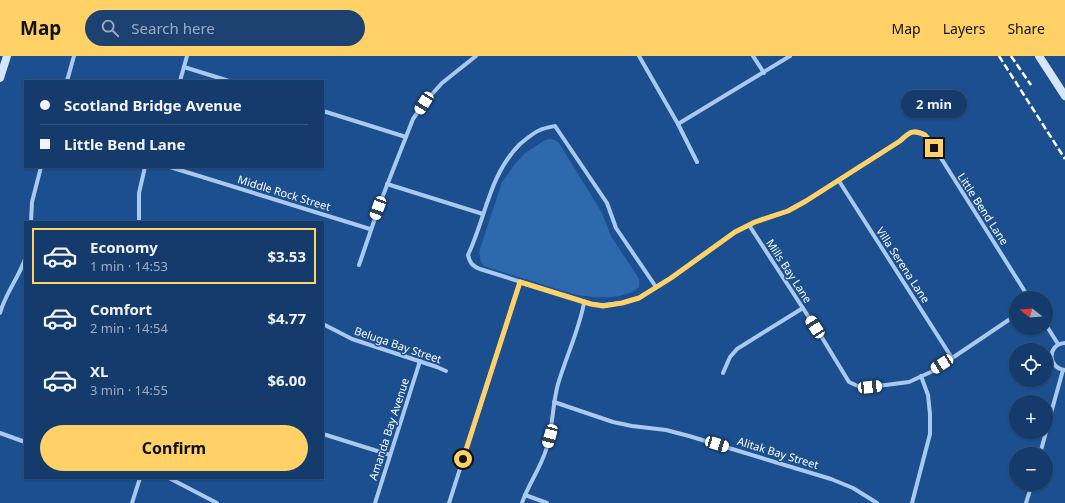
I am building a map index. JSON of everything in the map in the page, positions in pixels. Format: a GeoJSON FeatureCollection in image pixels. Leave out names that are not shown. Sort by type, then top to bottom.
{"type":"FeatureCollection","features":[{"type":"Feature","properties":{"kind":"street"},"geometry":{"type":"LineString","coordinates":[[0,78],[7,56]]}},
{"type":"Feature","properties":{"kind":"street"},"geometry":{"type":"LineString","coordinates":[[67,80],[74,56]]}},
{"type":"Feature","properties":{"kind":"street"},"geometry":{"type":"LineString","coordinates":[[180,80],[187,56]]}},
{"type":"Feature","properties":{"kind":"street"},"geometry":{"type":"LineString","coordinates":[[359,265],[370,229],[413,119],[424,103],[442,83],[476,56]]}},
{"type":"Feature","properties":{"kind":"street"},"geometry":{"type":"LineString","coordinates":[[639,56],[678,124],[697,162]]}},
{"type":"Feature","properties":{"kind":"street"},"geometry":{"type":"LineString","coordinates":[[753,56],[764,73]]}},
{"type":"Feature","properties":{"kind":"street"},"geometry":{"type":"LineString","coordinates":[[678,124],[790,56]]}},
{"type":"Feature","properties":{"kind":"street"},"geometry":{"type":"LineString","coordinates":[[1039,56],[1065,96]]}},
{"type":"Feature","properties":{"kind":"street"},"geometry":{"type":"LineString","coordinates":[[184,67],[226,80]]}},
{"type":"Feature","properties":{"kind":"street"},"geometry":{"type":"LineString","coordinates":[[324,110],[406,137]]}},
{"type":"Feature","properties":{"kind":"street"},"geometry":{"type":"LineString","coordinates":[[656,287],[616,228],[607,203],[555,126],[541,129],[526,139],[506,161],[495,180],[468,255],[470,261],[473,266],[520,282],[584,302],[603,306],[639,298],[656,287],[735,232],[773,215],[788,211],[839,181]]}},
{"type":"Feature","properties":{"kind":"street","name":"Little Bend Lane"},"geometry":{"type":"LineString","coordinates":[[839,181],[900,141],[908,133],[914,131],[925,135],[929,139],[1025,291]]}},
{"type":"Feature","properties":{"kind":"street"},"geometry":{"type":"LineString","coordinates":[[31,221],[32,202],[41,168]]}},
{"type":"Feature","properties":{"kind":"street"},"geometry":{"type":"LineString","coordinates":[[139,221],[139,193],[145,168]]}},
{"type":"Feature","properties":{"kind":"street","name":"Middle Rock Street"},"geometry":{"type":"LineString","coordinates":[[173,168],[370,229]]}},
{"type":"Feature","properties":{"kind":"street","name":"Villa Serena Lane"},"geometry":{"type":"LineString","coordinates":[[839,181],[952,358]]}},
{"type":"Feature","properties":{"kind":"street"},"geometry":{"type":"LineString","coordinates":[[387,184],[483,214]]}},
{"type":"Feature","properties":{"kind":"street","name":"Mills Bay Lane"},"geometry":{"type":"LineString","coordinates":[[749,225],[849,382],[854,385],[870,387],[909,382],[921,376]]}},
{"type":"Feature","properties":{"kind":"street"},"geometry":{"type":"LineString","coordinates":[[0,313],[10,287],[20,273],[24,263]]}},
{"type":"Feature","properties":{"kind":"street"},"geometry":{"type":"LineString","coordinates":[[449,503],[520,282]]}},
{"type":"Feature","properties":{"kind":"street"},"geometry":{"type":"LineString","coordinates":[[522,503],[546,451],[550,436],[554,402],[558,384],[582,316],[584,302]]}},
{"type":"Feature","properties":{"kind":"street"},"geometry":{"type":"LineString","coordinates":[[723,373],[730,357],[737,349],[803,308]]}},
{"type":"Feature","properties":{"kind":"street"},"geometry":{"type":"LineString","coordinates":[[912,503],[930,434],[928,395],[921,376],[932,371],[1009,320]]}},
{"type":"Feature","properties":{"kind":"street","name":"Beluga Bay Street"},"geometry":{"type":"LineString","coordinates":[[324,325],[352,339],[446,371]]}},
{"type":"Feature","properties":{"kind":"street"},"geometry":{"type":"LineString","coordinates":[[1052,335],[1058,344]]}},
{"type":"Feature","properties":{"kind":"street"},"geometry":{"type":"LineString","coordinates":[[1053,408],[1064,370],[1055,367],[1051,359],[1052,350],[1058,344],[1065,343]]}},
{"type":"Feature","properties":{"kind":"street","name":"Amanda Bay Avenue"},"geometry":{"type":"LineString","coordinates":[[375,503],[420,361]]}},
{"type":"Feature","properties":{"kind":"street","name":"Alitak Bay Street"},"geometry":{"type":"LineString","coordinates":[[554,402],[613,422],[666,430],[689,436],[831,479],[854,488],[877,503]]}},
{"type":"Feature","properties":{"kind":"street"},"geometry":{"type":"LineString","coordinates":[[0,433],[24,442]]}},
{"type":"Feature","properties":{"kind":"street"},"geometry":{"type":"LineString","coordinates":[[324,434],[390,455]]}},
{"type":"Feature","properties":{"kind":"street"},"geometry":{"type":"LineString","coordinates":[[132,503],[140,479]]}},
{"type":"Feature","properties":{"kind":"street"},"geometry":{"type":"LineString","coordinates":[[171,479],[217,503]]}},
{"type":"Feature","properties":{"kind":"street"},"geometry":{"type":"LineString","coordinates":[[1026,503],[1030,491]]}},
{"type":"Feature","properties":{"kind":"street"},"geometry":{"type":"LineString","coordinates":[[525,495],[547,503]]}},
{"type":"Feature","properties":{"kind":"shaded area"},"geometry":{"type":"Polygon","coordinates":[[[550,139],[559,143],[602,213],[611,236],[639,279],[639,287],[633,291],[625,295],[608,297],[589,297],[573,294],[484,266],[481,262],[479,252],[502,182],[525,153],[545,140],[550,139]]]}},
{"type":"Feature","properties":{"kind":"railway"},"geometry":{"type":"LineString","coordinates":[[999,56],[1065,159]]}},
{"type":"Feature","properties":{"kind":"railway"},"geometry":{"type":"LineString","coordinates":[[1011,56],[1031,85]]}},
{"type":"Feature","properties":{"kind":"route"},"geometry":{"type":"LineString","coordinates":[[463,459],[520,282],[568,298],[603,306],[639,298],[671,278],[735,232],[755,222],[788,211],[806,201],[900,141],[908,133],[914,131],[925,135],[934,148]]}}]}
